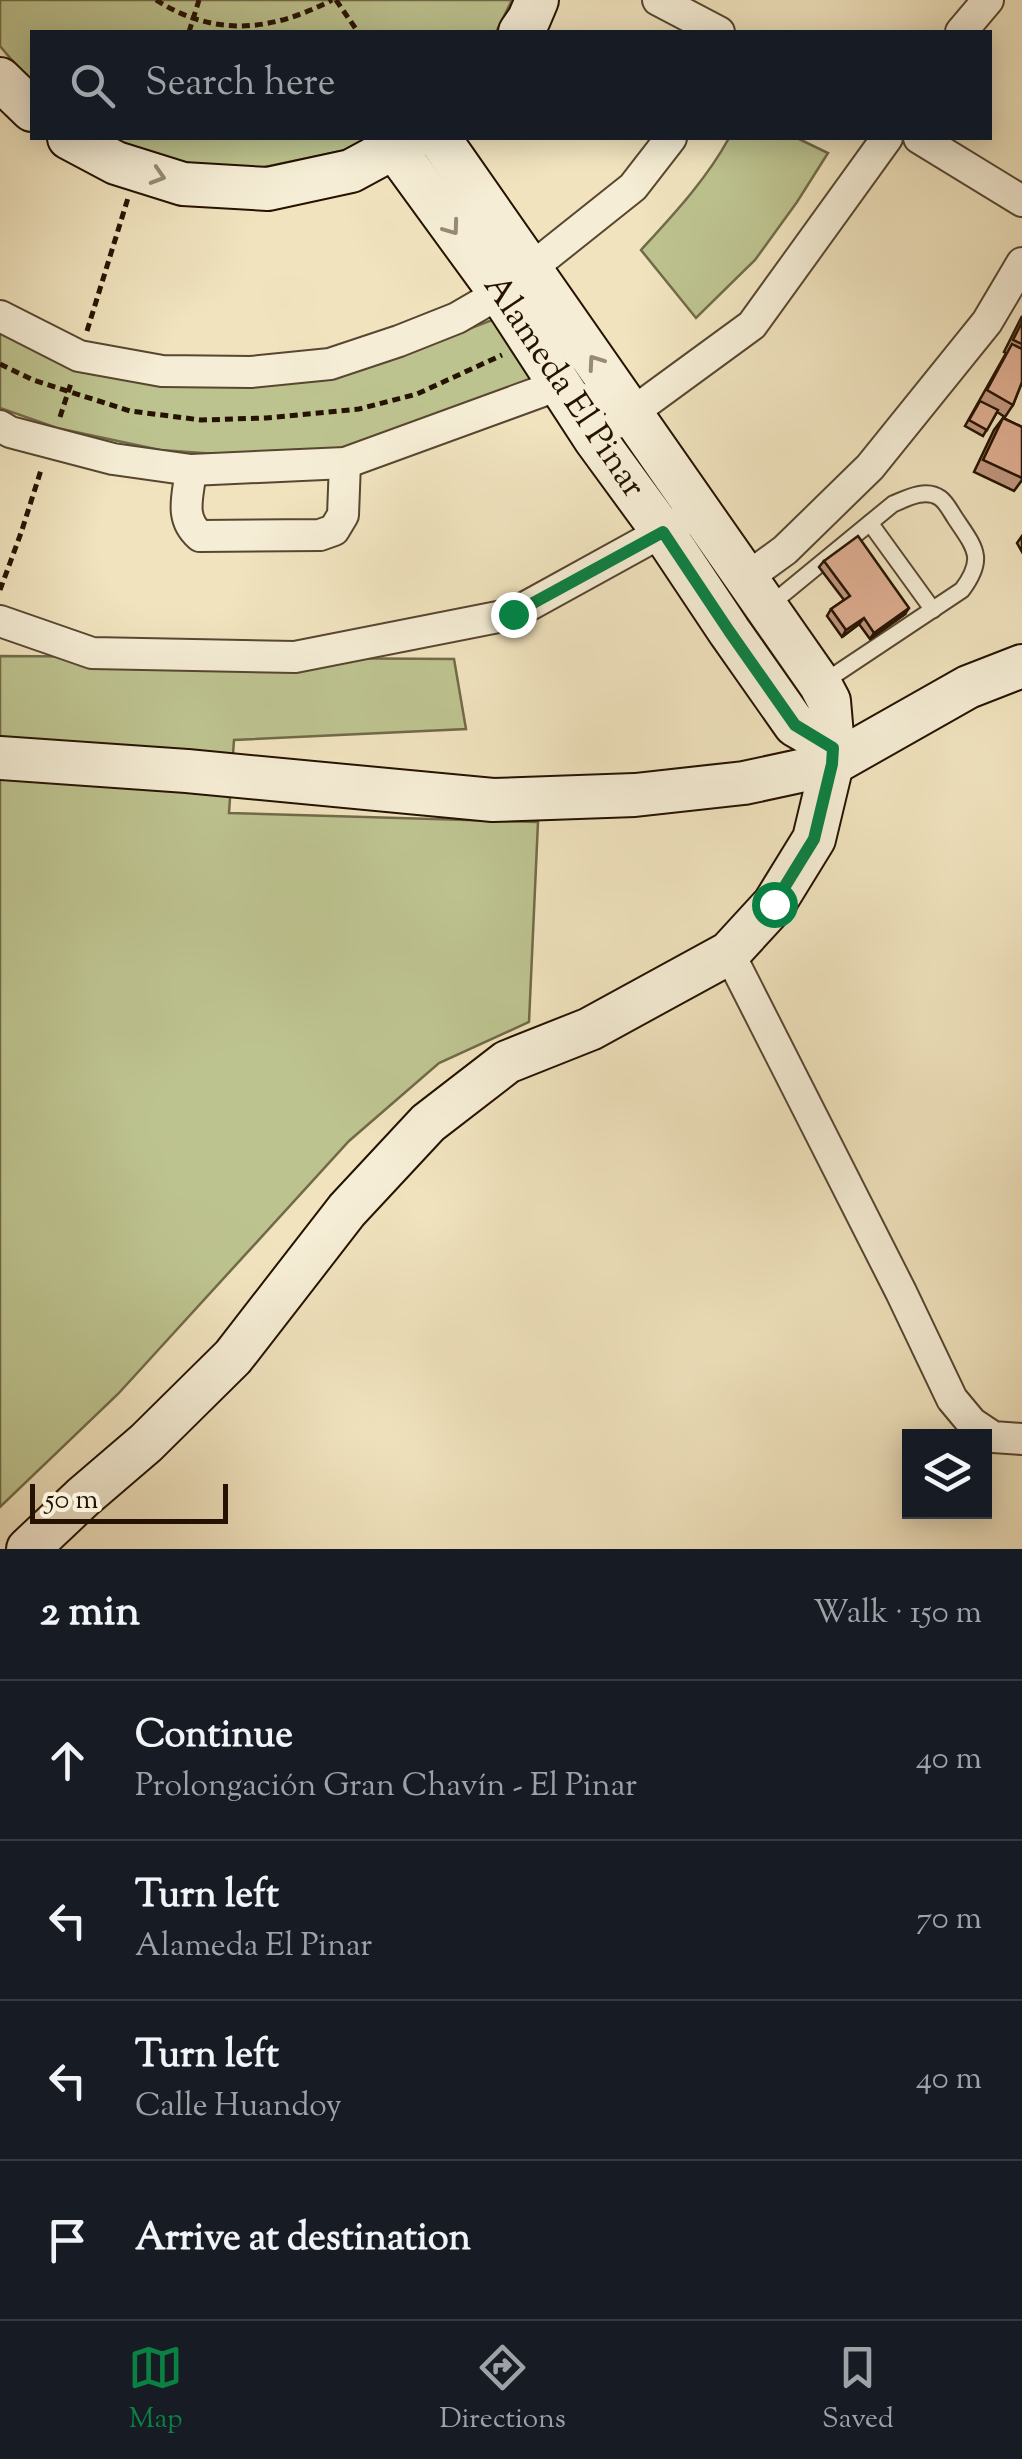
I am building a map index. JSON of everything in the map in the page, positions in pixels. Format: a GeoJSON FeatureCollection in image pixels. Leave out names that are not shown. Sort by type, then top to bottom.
{"type":"FeatureCollection","features":[{"type":"Feature","properties":{"kind":"main road"},"geometry":{"type":"LineString","coordinates":[[522,30],[537,0]]}},
{"type":"Feature","properties":{"kind":"main road"},"geometry":{"type":"LineString","coordinates":[[0,79],[30,108]]}},
{"type":"Feature","properties":{"kind":"main road"},"geometry":{"type":"LineString","coordinates":[[73,140],[116,164],[183,184],[268,188],[351,171],[404,143]]}},
{"type":"Feature","properties":{"kind":"main road","name":"Alameda El Pinar"},"geometry":{"type":"LineString","coordinates":[[440,140],[515,281],[559,385],[663,532],[747,612]]}},
{"type":"Feature","properties":{"kind":"main road","name":"Alameda El Pinar"},"geometry":{"type":"LineString","coordinates":[[404,143],[515,281],[632,414],[700,510],[747,612],[805,702]]}},
{"type":"Feature","properties":{"kind":"main road"},"geometry":{"type":"LineString","coordinates":[[0,758],[493,800],[635,795],[725,786],[832,756],[968,687],[1022,666]]}},
{"type":"Feature","properties":{"kind":"main road"},"geometry":{"type":"LineString","coordinates":[[28,1549],[146,1443],[233,1357],[347,1210],[428,1123],[507,1062],[590,1029],[729,953],[774,904],[814,839],[832,756],[805,702]]}},
{"type":"Feature","properties":{"kind":"street"},"geometry":{"type":"LineString","coordinates":[[658,0],[716,30]]}},
{"type":"Feature","properties":{"kind":"street"},"geometry":{"type":"LineString","coordinates":[[962,30],[984,1]]}},
{"type":"Feature","properties":{"kind":"street"},"geometry":{"type":"LineString","coordinates":[[0,316],[79,356],[162,371],[252,372],[330,364],[457,318],[515,281],[634,187],[669,140]]}},
{"type":"Feature","properties":{"kind":"street"},"geometry":{"type":"LineString","coordinates":[[595,439],[752,325],[886,140]]}},
{"type":"Feature","properties":{"kind":"street"},"geometry":{"type":"LineString","coordinates":[[922,140],[1022,201]]}},
{"type":"Feature","properties":{"kind":"street"},"geometry":{"type":"LineString","coordinates":[[747,612],[785,550],[870,467],[988,322],[1022,263]]}},
{"type":"Feature","properties":{"kind":"street"},"geometry":{"type":"LineString","coordinates":[[0,426],[113,459],[191,470],[345,462],[559,385]]}},
{"type":"Feature","properties":{"kind":"street"},"geometry":{"type":"LineString","coordinates":[[191,470],[186,512],[189,526],[200,536],[320,535],[334,530],[343,515],[345,462]]}},
{"type":"Feature","properties":{"kind":"street"},"geometry":{"type":"LineString","coordinates":[[0,622],[92,652],[294,658],[513,614],[700,510]]}},
{"type":"Feature","properties":{"kind":"street"},"geometry":{"type":"LineString","coordinates":[[729,953],[952,1399],[972,1423],[992,1437],[1022,1438]]}},
{"type":"Feature","properties":{"kind":"lane"},"geometry":{"type":"LineString","coordinates":[[747,612],[893,504],[910,496],[928,494],[941,498],[975,547],[977,562],[962,590],[805,702]]}},
{"type":"Feature","properties":{"kind":"lane"},"geometry":{"type":"LineString","coordinates":[[870,524],[933,610]]}},
{"type":"Feature","properties":{"kind":"path"},"geometry":{"type":"LineString","coordinates":[[156,0],[194,18],[230,26],[266,25],[302,16],[334,0],[356,30]]}},
{"type":"Feature","properties":{"kind":"path"},"geometry":{"type":"LineString","coordinates":[[190,30],[200,0]]}},
{"type":"Feature","properties":{"kind":"green space"},"geometry":{"type":"Polygon","coordinates":[[[0,0],[512,0],[497,30],[30,30],[30,82],[0,46],[0,0]]]}},
{"type":"Feature","properties":{"kind":"green space"},"geometry":{"type":"Polygon","coordinates":[[[116,140],[371,140],[351,149],[260,168],[205,166],[116,140]]]}},
{"type":"Feature","properties":{"kind":"green space"},"geometry":{"type":"Polygon","coordinates":[[[728,140],[801,140],[828,153],[755,260],[696,318],[641,250],[728,140]]]}},
{"type":"Feature","properties":{"kind":"green space"},"geometry":{"type":"Polygon","coordinates":[[[508,314],[548,375],[343,450],[245,456],[160,450],[57,428],[0,408],[0,319],[165,376],[405,353],[508,314]]]}},
{"type":"Feature","properties":{"kind":"green space"},"geometry":{"type":"Polygon","coordinates":[[[0,656],[454,659],[466,729],[234,740],[229,813],[538,822],[529,1022],[439,1063],[349,1141],[118,1394],[0,1507],[0,656]]]}},
{"type":"Feature","properties":{"kind":"building"},"geometry":{"type":"Polygon","coordinates":[[[1022,322],[1022,344],[1013,340],[1022,322]]]}},
{"type":"Feature","properties":{"kind":"building"},"geometry":{"type":"Polygon","coordinates":[[[1012,344],[1022,349],[1022,382],[1013,405],[987,390],[1012,344]]]}},
{"type":"Feature","properties":{"kind":"building"},"geometry":{"type":"Polygon","coordinates":[[[980,401],[998,410],[987,430],[969,420],[980,401]]]}},
{"type":"Feature","properties":{"kind":"building"},"geometry":{"type":"Polygon","coordinates":[[[1003,418],[1022,427],[1022,478],[983,460],[1003,418]]]}},
{"type":"Feature","properties":{"kind":"building"},"geometry":{"type":"Polygon","coordinates":[[[858,536],[909,608],[874,633],[864,618],[846,630],[831,609],[850,596],[824,561],[858,536]]]}},
{"type":"Feature","properties":{"kind":"route"},"geometry":{"type":"LineString","coordinates":[[513,614],[663,532],[795,725],[833,748],[814,839],[774,904]]}}]}
